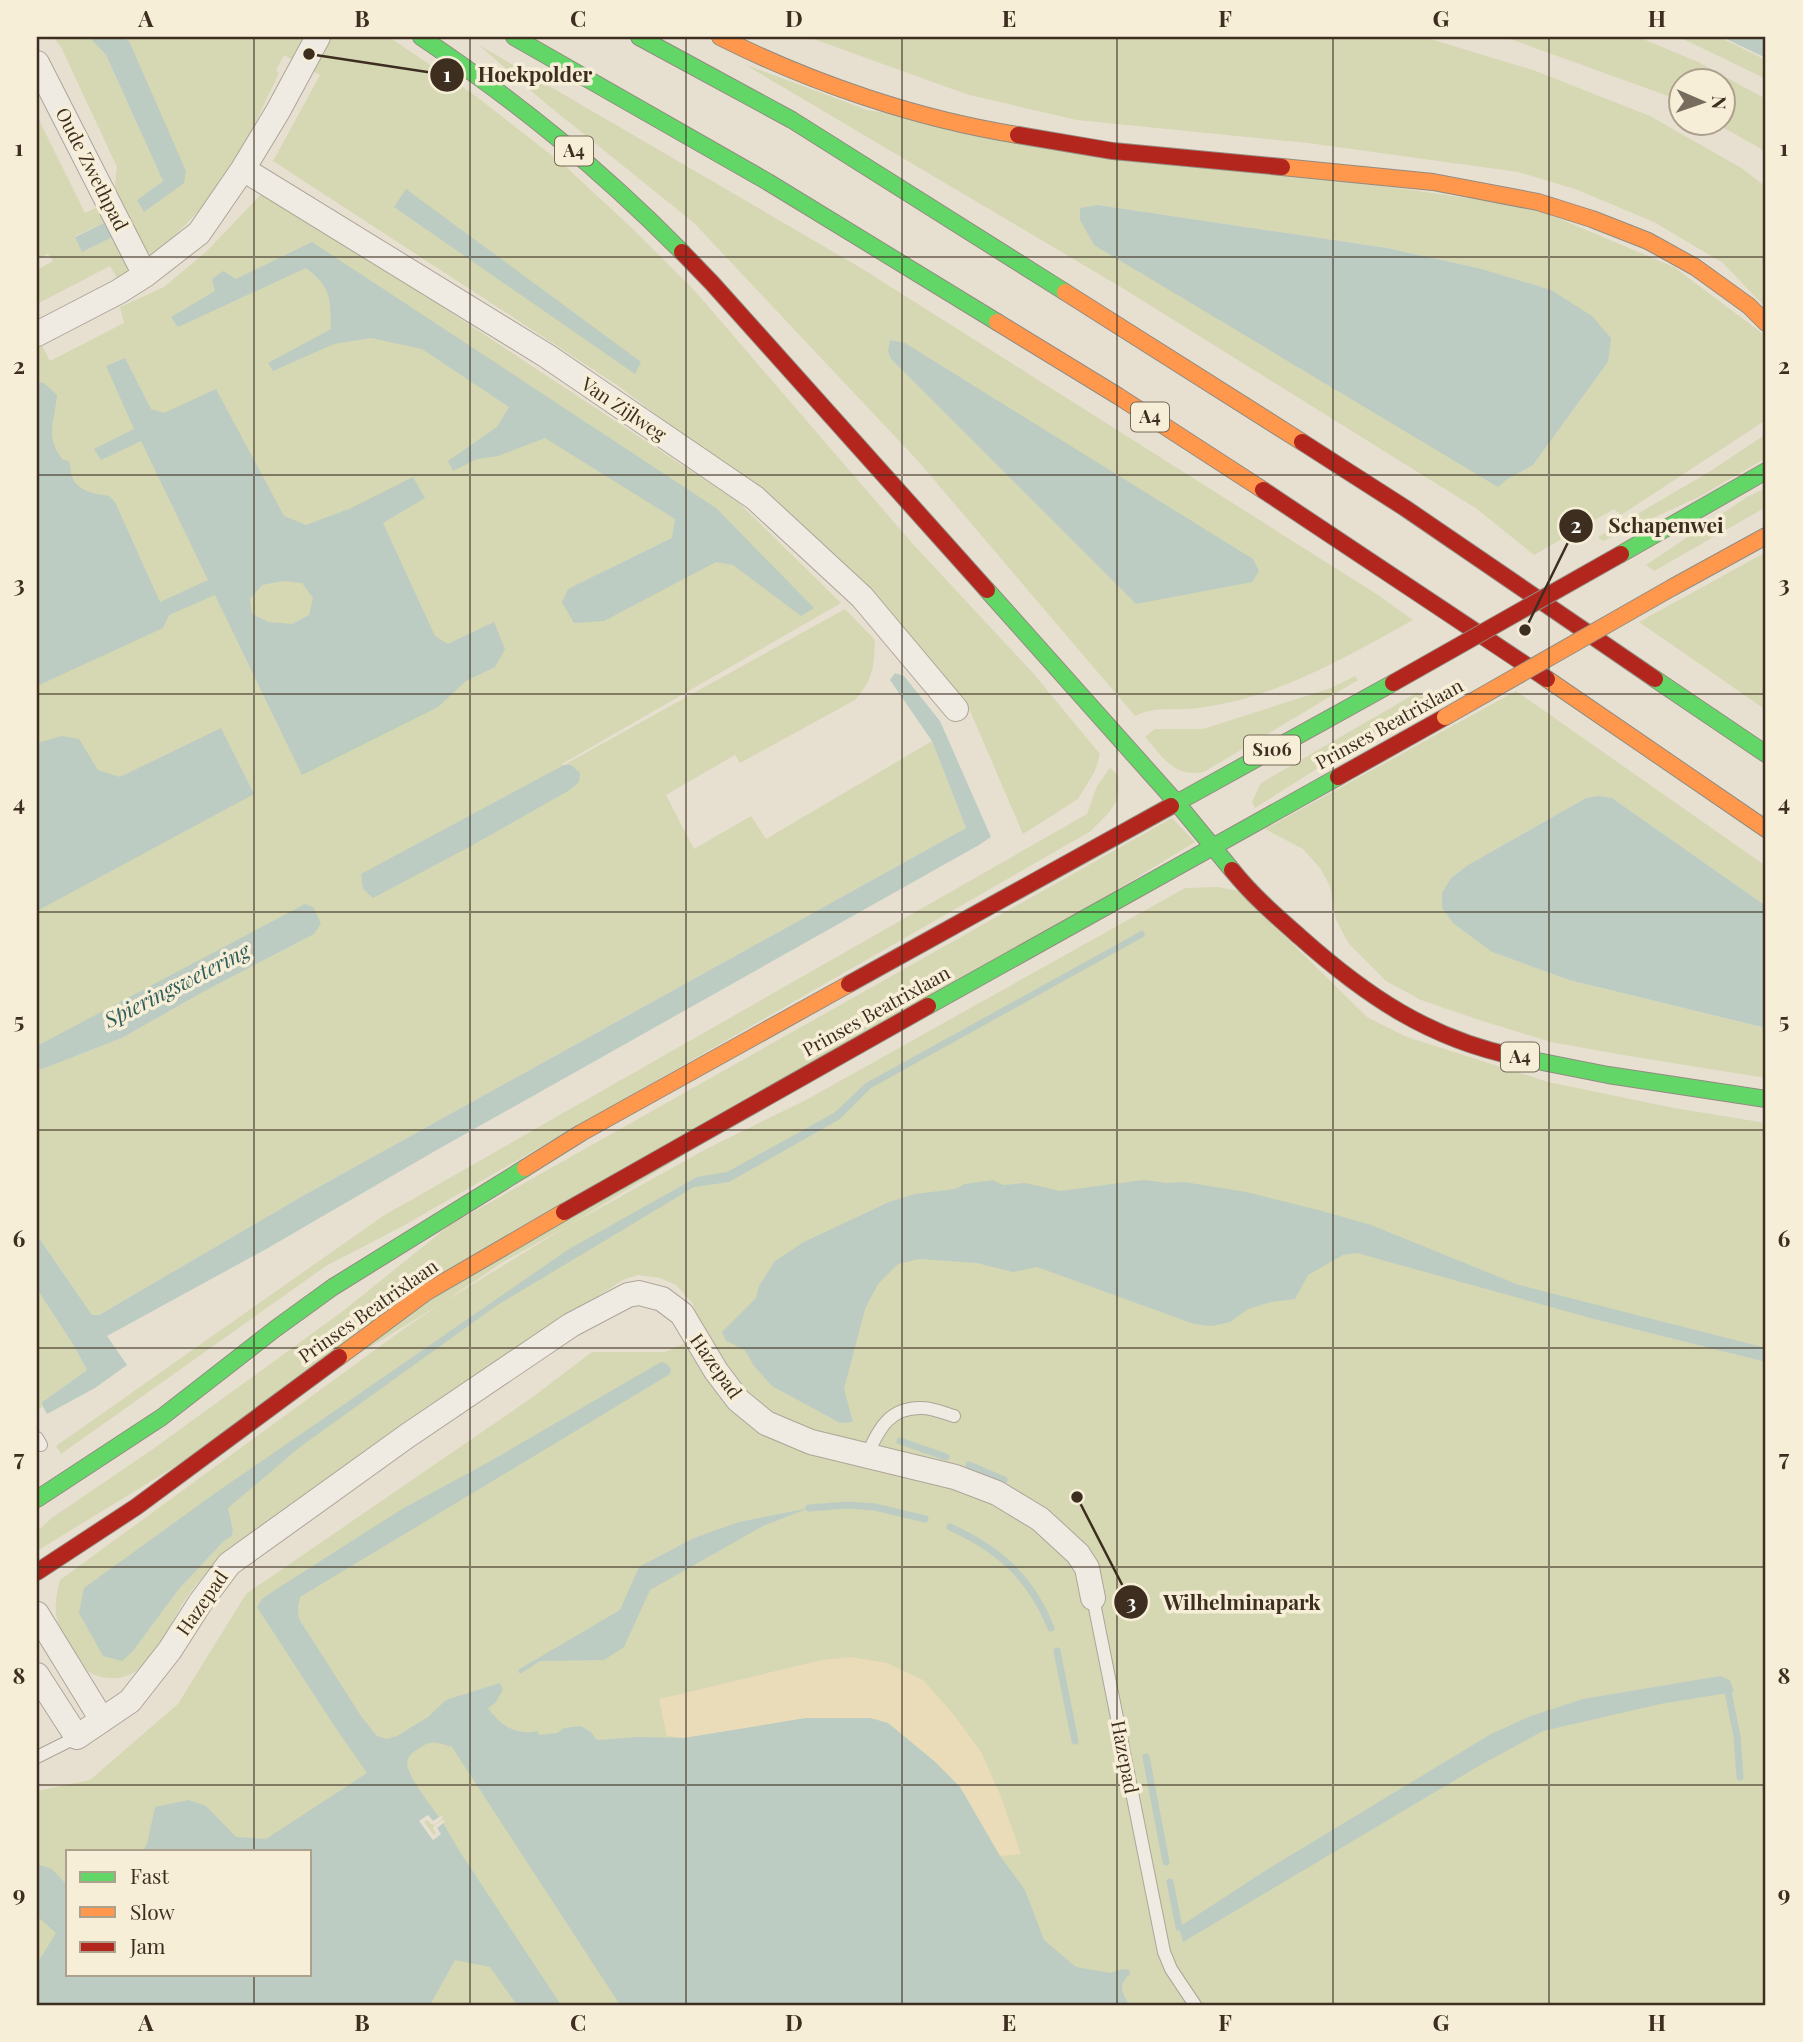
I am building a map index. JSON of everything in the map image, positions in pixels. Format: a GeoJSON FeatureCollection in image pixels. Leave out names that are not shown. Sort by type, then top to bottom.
{"type":"FeatureCollection","features":[{"type":"Feature","properties":{"kind":"main road","name":"A4"},"geometry":{"type":"LineString","coordinates":[[421,37],[488,82],[577,153],[668,239],[730,303],[1176,802],[1252,895],[1308,946],[1372,996],[1410,1019],[1461,1040],[1504,1054],[1608,1075],[1766,1100]]}},
{"type":"Feature","properties":{"kind":"main road","name":"A4"},"geometry":{"type":"LineString","coordinates":[[513,37],[768,182],[1118,396],[1386,570],[1766,829]]}},
{"type":"Feature","properties":{"kind":"main road"},"geometry":{"type":"LineString","coordinates":[[639,37],[792,120],[1143,341],[1405,508],[1766,754]]}},
{"type":"Feature","properties":{"kind":"main road"},"geometry":{"type":"LineString","coordinates":[[720,37],[829,85],[968,127],[1113,151],[1433,182],[1538,202],[1592,219],[1648,242],[1695,267],[1749,306],[1766,323]]}},
{"type":"Feature","properties":{"kind":"main road","name":"Prinses Beatrixlaan"},"geometry":{"type":"LineString","coordinates":[[37,1499],[162,1418],[333,1287],[569,1140],[1393,683],[1766,471]]}},
{"type":"Feature","properties":{"kind":"main road","name":"Prinses Beatrixlaan"},"geometry":{"type":"LineString","coordinates":[[37,1572],[136,1507],[425,1293],[700,1134],[1766,536]]}},
{"type":"Feature","properties":{"kind":"street"},"geometry":{"type":"LineString","coordinates":[[37,334],[118,292],[145,275],[199,233],[243,169],[318,37]]}},
{"type":"Feature","properties":{"kind":"street","name":"Oude Zwethpad"},"geometry":{"type":"LineString","coordinates":[[37,63],[145,275]]}},
{"type":"Feature","properties":{"kind":"street","name":"Van Zijlweg"},"geometry":{"type":"LineString","coordinates":[[243,169],[547,356],[755,498],[862,597],[956,709]]}},
{"type":"Feature","properties":{"kind":"street","name":"Hazepad"},"geometry":{"type":"LineString","coordinates":[[76,1737],[130,1701],[170,1650],[200,1602],[229,1564],[407,1436],[560,1332],[628,1295],[639,1293],[662,1299],[682,1314],[716,1371],[738,1400],[766,1423],[811,1442],[955,1477],[997,1493],[1040,1519],[1078,1554],[1087,1568],[1093,1598]]}},
{"type":"Feature","properties":{"kind":"street"},"geometry":{"type":"LineString","coordinates":[[37,1614],[102,1720]]}},
{"type":"Feature","properties":{"kind":"street"},"geometry":{"type":"LineString","coordinates":[[37,1675],[76,1737]]}},
{"type":"Feature","properties":{"kind":"lane"},"geometry":{"type":"LineString","coordinates":[[867,1455],[879,1431],[895,1412],[922,1408],[954,1416]]}},
{"type":"Feature","properties":{"kind":"lane","name":"Hazepad"},"geometry":{"type":"LineString","coordinates":[[1093,1598],[1164,1952],[1171,1969],[1195,2005]]}},
{"type":"Feature","properties":{"kind":"lane"},"geometry":{"type":"LineString","coordinates":[[37,1757],[76,1737]]}},
{"type":"Feature","properties":{"kind":"green space"},"geometry":{"type":"Polygon","coordinates":[[[53,37],[89,37],[106,55],[163,181],[137,200],[184,183],[129,41],[122,37],[389,37],[473,94],[563,164],[694,290],[912,543],[1033,673],[1100,754],[1095,771],[1078,799],[1023,834],[965,699],[794,518],[617,385],[273,161],[320,75],[284,55],[276,70],[279,73],[232,166],[200,209],[155,254],[142,252],[114,194],[117,167],[61,47],[53,37]],[[406,190],[395,207],[635,373],[640,362],[406,190]]]}},
{"type":"Feature","properties":{"kind":"green space"},"geometry":{"type":"Polygon","coordinates":[[[808,37],[1424,37],[1533,70],[1650,116],[1666,125],[1666,136],[1685,136],[1743,169],[1766,187],[1766,308],[1723,263],[1654,222],[1575,189],[1518,172],[1308,143],[1077,120],[969,95],[808,37]]]}},
{"type":"Feature","properties":{"kind":"green space"},"geometry":{"type":"Polygon","coordinates":[[[1505,37],[1638,37],[1705,66],[1666,66],[1666,95],[1505,37]]]}},
{"type":"Feature","properties":{"kind":"green space"},"geometry":{"type":"Polygon","coordinates":[[[1679,37],[1719,37],[1766,60],[1766,79],[1679,37]]]}},
{"type":"Feature","properties":{"kind":"green space"},"geometry":{"type":"Polygon","coordinates":[[[479,45],[861,268],[1378,595],[1413,620],[1278,688],[1231,702],[1188,709],[1154,710],[1135,716],[918,461],[694,223],[544,102],[479,45]],[[888,351],[890,358],[1136,604],[888,351]]]}},
{"type":"Feature","properties":{"kind":"green space"},"geometry":{"type":"Polygon","coordinates":[[[744,64],[867,110],[1534,208],[1674,267],[1766,336],[1766,420],[1621,515],[1614,509],[1534,555],[1477,509],[1119,286],[744,64]],[[1098,205],[1506,480],[1533,465],[1608,362],[1478,268],[1387,248],[1098,205]]]}},
{"type":"Feature","properties":{"kind":"green space"},"geometry":{"type":"Polygon","coordinates":[[[1736,83],[1766,99],[1766,154],[1736,135],[1736,83]]]}},
{"type":"Feature","properties":{"kind":"green space"},"geometry":{"type":"Polygon","coordinates":[[[37,116],[85,213],[102,205],[108,221],[75,236],[82,252],[115,236],[128,260],[127,272],[117,278],[110,266],[37,304],[37,270],[53,261],[48,254],[37,259],[37,116]]]}},
{"type":"Feature","properties":{"kind":"green space"},"geometry":{"type":"Polygon","coordinates":[[[265,190],[738,502],[841,603],[562,764],[572,779],[571,765],[564,765],[845,609],[875,640],[873,666],[866,686],[855,700],[740,763],[735,755],[666,795],[694,849],[751,816],[766,839],[932,741],[966,828],[306,1194],[99,1315],[92,1315],[37,1235],[37,1071],[122,1038],[314,934],[37,1060],[37,342],[40,341],[50,361],[124,323],[120,307],[164,287],[207,251],[265,190]]]}},
{"type":"Feature","properties":{"kind":"green space"},"geometry":{"type":"Polygon","coordinates":[[[1766,434],[1766,458],[1699,497],[1603,541],[1598,537],[1709,472],[1766,434]]]}},
{"type":"Feature","properties":{"kind":"green space"},"geometry":{"type":"Polygon","coordinates":[[[1766,488],[1766,507],[1654,571],[1646,565],[1747,497],[1766,488]]]}},
{"type":"Feature","properties":{"kind":"green space"},"geometry":{"type":"Polygon","coordinates":[[[1766,552],[1766,710],[1639,622],[1766,552]]]}},
{"type":"Feature","properties":{"kind":"green space"},"geometry":{"type":"Polygon","coordinates":[[[1355,676],[1358,680],[1204,772],[1177,769],[1145,737],[1155,729],[1203,729],[1331,688],[1355,676]]]}},
{"type":"Feature","properties":{"kind":"green space"},"geometry":{"type":"Polygon","coordinates":[[[1516,691],[1766,866],[1766,906],[1612,798],[1599,796],[1586,798],[1468,865],[1451,878],[1454,924],[1492,952],[1569,980],[1766,1028],[1766,1078],[1551,1042],[1421,1000],[1386,981],[1349,944],[1336,920],[1330,886],[1320,868],[1303,849],[1265,829],[1516,691]]]}},
{"type":"Feature","properties":{"kind":"green space"},"geometry":{"type":"Polygon","coordinates":[[[1418,692],[1426,700],[1255,808],[1252,802],[1261,783],[1418,692]]]}},
{"type":"Feature","properties":{"kind":"green space"},"geometry":{"type":"Polygon","coordinates":[[[1110,768],[1118,775],[1116,801],[1091,831],[403,1226],[326,1266],[61,1454],[56,1446],[383,1216],[1087,814],[1097,786],[1110,768]]]}},
{"type":"Feature","properties":{"kind":"green space"},"geometry":{"type":"Polygon","coordinates":[[[1172,818],[1195,842],[37,1551],[37,1531],[53,1517],[153,1449],[343,1311],[450,1225],[1172,818]]]}},
{"type":"Feature","properties":{"kind":"green space"},"geometry":{"type":"Polygon","coordinates":[[[1218,887],[1239,891],[1367,1017],[1407,1037],[1548,1082],[1674,1108],[1766,1123],[1766,2005],[37,2005],[37,1791],[90,1780],[178,1704],[246,1594],[530,1399],[592,1352],[665,1352],[698,1338],[693,1304],[676,1285],[660,1278],[638,1275],[623,1280],[407,1420],[225,1554],[188,1596],[155,1652],[135,1672],[123,1677],[107,1678],[85,1668],[57,1620],[56,1602],[60,1580],[405,1328],[503,1262],[708,1148],[806,1100],[1185,888],[1218,887]],[[228,1508],[133,1651],[179,1589],[224,1541],[232,1536],[228,1508]]]}},
{"type":"Feature","properties":{"kind":"green space"},"geometry":{"type":"Polygon","coordinates":[[[37,1289],[87,1370],[41,1403],[42,1407],[37,1411],[37,1289]]]}},
{"type":"Feature","properties":{"kind":"sand"},"geometry":{"type":"Polygon","coordinates":[[[851,1657],[887,1663],[923,1680],[954,1715],[981,1752],[1001,1797],[1021,1854],[1000,1856],[960,1787],[934,1761],[888,1723],[870,1718],[806,1718],[684,1738],[667,1736],[659,1699],[822,1660],[851,1657]]]}},
{"type":"Feature","properties":{"kind":"water"},"geometry":{"type":"Polygon","coordinates":[[[89,37],[122,37],[129,41],[186,171],[184,183],[144,212],[137,200],[163,181],[106,55],[89,37]]]}},
{"type":"Feature","properties":{"kind":"water"},"geometry":{"type":"Polygon","coordinates":[[[1722,37],[1766,38],[1766,58],[1722,37]]]}},
{"type":"Feature","properties":{"kind":"water"},"geometry":{"type":"Polygon","coordinates":[[[406,189],[641,362],[635,374],[394,207],[406,189]]]}},
{"type":"Feature","properties":{"kind":"water"},"geometry":{"type":"Polygon","coordinates":[[[1098,205],[1387,248],[1478,268],[1551,290],[1592,316],[1611,338],[1608,362],[1533,465],[1498,487],[1094,245],[1080,220],[1080,208],[1098,205]]]}},
{"type":"Feature","properties":{"kind":"water"},"geometry":{"type":"Polygon","coordinates":[[[108,221],[115,236],[82,252],[75,237],[108,221]]]}},
{"type":"Feature","properties":{"kind":"water"},"geometry":{"type":"Polygon","coordinates":[[[312,242],[716,508],[814,608],[801,616],[733,565],[716,562],[604,621],[574,623],[562,602],[568,589],[672,538],[675,519],[545,438],[498,456],[477,459],[453,471],[448,461],[497,427],[509,407],[422,349],[371,338],[334,344],[273,371],[268,363],[331,329],[328,294],[321,282],[306,268],[178,327],[171,317],[215,291],[212,279],[223,271],[236,279],[312,242]]]}},
{"type":"Feature","properties":{"kind":"water"},"geometry":{"type":"Polygon","coordinates":[[[890,340],[905,343],[1253,559],[1259,571],[1252,582],[1136,604],[890,358],[890,340]]]}},
{"type":"Feature","properties":{"kind":"water"},"geometry":{"type":"Polygon","coordinates":[[[125,358],[151,409],[164,413],[216,389],[284,516],[306,525],[349,509],[413,477],[425,498],[383,523],[435,636],[448,644],[494,622],[505,649],[495,667],[466,681],[438,707],[302,775],[215,595],[169,615],[163,628],[37,686],[37,382],[44,383],[57,395],[52,436],[57,452],[63,460],[69,461],[72,477],[79,487],[109,496],[115,502],[160,602],[208,580],[141,441],[101,460],[94,449],[134,429],[106,366],[125,358]],[[283,581],[262,585],[250,599],[252,614],[269,622],[292,624],[309,615],[313,598],[302,583],[283,581]]]}},
{"type":"Feature","properties":{"kind":"water"},"geometry":{"type":"Polygon","coordinates":[[[895,673],[904,676],[940,721],[991,837],[268,1248],[107,1336],[127,1365],[95,1388],[47,1414],[41,1403],[87,1370],[37,1289],[37,1235],[92,1315],[99,1315],[306,1194],[966,828],[932,741],[890,680],[895,673]]]}},
{"type":"Feature","properties":{"kind":"water"},"geometry":{"type":"Polygon","coordinates":[[[221,728],[254,794],[37,911],[37,743],[62,736],[79,739],[98,770],[120,777],[221,728]]]}},
{"type":"Feature","properties":{"kind":"water"},"geometry":{"type":"Polygon","coordinates":[[[564,765],[571,765],[580,773],[579,782],[568,791],[373,898],[363,889],[361,874],[564,765]]]}},
{"type":"Feature","properties":{"kind":"water"},"geometry":{"type":"Polygon","coordinates":[[[1586,798],[1612,798],[1766,906],[1766,1028],[1569,980],[1492,952],[1454,924],[1442,908],[1442,893],[1451,878],[1468,865],[1586,798]]]}},
{"type":"Feature","properties":{"kind":"water","name":"Spieringswetering"},"geometry":{"type":"Polygon","coordinates":[[[305,904],[313,907],[321,923],[314,934],[122,1038],[37,1071],[37,1046],[305,904]]]}},
{"type":"Feature","properties":{"kind":"water"},"geometry":{"type":"Polygon","coordinates":[[[1143,930],[1145,936],[871,1088],[840,1119],[729,1182],[694,1187],[496,1306],[300,1447],[228,1508],[232,1536],[224,1541],[179,1589],[133,1651],[122,1661],[103,1656],[79,1613],[84,1588],[214,1494],[569,1249],[697,1177],[727,1172],[834,1113],[866,1083],[1143,930]]]}},
{"type":"Feature","properties":{"kind":"water"},"geometry":{"type":"Polygon","coordinates":[[[993,1180],[1003,1185],[1025,1183],[1060,1191],[1143,1180],[1184,1182],[1246,1192],[1371,1225],[1519,1285],[1766,1348],[1766,1362],[1594,1319],[1357,1253],[1343,1255],[1308,1275],[1295,1299],[1248,1309],[1230,1322],[1212,1326],[1194,1324],[1037,1267],[1013,1272],[977,1263],[919,1259],[898,1264],[878,1284],[865,1309],[844,1389],[853,1422],[840,1423],[772,1386],[754,1366],[745,1350],[726,1341],[722,1332],[756,1298],[759,1286],[775,1261],[804,1242],[889,1202],[915,1194],[955,1189],[965,1184],[993,1180]]]}},
{"type":"Feature","properties":{"kind":"water"},"geometry":{"type":"Polygon","coordinates":[[[661,1362],[671,1369],[670,1374],[300,1597],[299,1619],[361,1716],[377,1736],[387,1739],[397,1736],[428,1717],[446,1700],[500,1683],[503,1690],[495,1703],[488,1708],[509,1728],[521,1732],[537,1731],[539,1735],[581,1726],[597,1740],[684,1738],[806,1718],[870,1718],[888,1723],[934,1761],[960,1787],[1000,1856],[1025,1890],[1044,1940],[1076,1967],[1110,1973],[1129,1970],[1130,1974],[1123,1982],[1122,1989],[1129,2005],[620,2005],[452,1747],[432,1742],[417,1749],[407,1764],[413,1779],[439,1817],[433,1821],[428,1815],[420,1821],[433,1840],[441,1834],[437,1828],[443,1823],[561,2005],[517,2005],[490,1967],[455,1960],[430,2005],[37,2005],[37,1964],[56,1933],[37,1916],[37,1864],[52,1869],[66,1884],[66,1976],[312,1976],[312,1850],[144,1850],[155,1807],[189,1800],[206,1806],[236,1837],[266,1839],[367,1773],[257,1607],[262,1599],[272,1592],[402,1509],[661,1362]]]}},
{"type":"Feature","properties":{"kind":"water"},"geometry":{"type":"Polygon","coordinates":[[[809,1508],[763,1526],[650,1590],[624,1647],[604,1660],[540,1661],[520,1674],[518,1670],[620,1610],[639,1567],[694,1538],[739,1522],[809,1508]]]}},
{"type":"Feature","properties":{"kind":"water"},"geometry":{"type":"Polygon","coordinates":[[[1720,1676],[1730,1680],[1734,1692],[1660,1704],[1543,1731],[1477,1767],[1183,1942],[1179,1927],[1268,1869],[1491,1734],[1531,1716],[1583,1699],[1720,1676]]]}},
{"type":"Feature","properties":{"kind":"pier"},"geometry":{"type":"Polygon","coordinates":[[[428,1815],[433,1821],[443,1815],[434,1825],[427,1820],[424,1822],[434,1835],[434,1826],[442,1820],[446,1821],[437,1828],[441,1834],[433,1840],[419,1821],[428,1815]]]}},
{"type":"Feature","properties":{"kind":"waterway"},"geometry":{"type":"LineString","coordinates":[[900,1441],[946,1457]]}},
{"type":"Feature","properties":{"kind":"waterway"},"geometry":{"type":"LineString","coordinates":[[969,1465],[1004,1480]]}},
{"type":"Feature","properties":{"kind":"waterway"},"geometry":{"type":"LineString","coordinates":[[809,1508],[847,1505],[875,1507],[925,1519]]}},
{"type":"Feature","properties":{"kind":"waterway"},"geometry":{"type":"LineString","coordinates":[[950,1527],[984,1545],[1011,1567],[1034,1594],[1051,1628]]}},
{"type":"Feature","properties":{"kind":"waterway"},"geometry":{"type":"LineString","coordinates":[[1057,1651],[1075,1741]]}},
{"type":"Feature","properties":{"kind":"waterway"},"geometry":{"type":"LineString","coordinates":[[1728,1692],[1737,1736],[1740,1777]]}},
{"type":"Feature","properties":{"kind":"waterway"},"geometry":{"type":"LineString","coordinates":[[1146,1757],[1166,1862]]}},
{"type":"Feature","properties":{"kind":"waterway"},"geometry":{"type":"LineString","coordinates":[[1170,1882],[1179,1927]]}},
{"type":"Feature","properties":{"kind":"traffic: fast"},"geometry":{"type":"LineString","coordinates":[[421,37],[491,86],[557,138],[682,252]]}},
{"type":"Feature","properties":{"kind":"traffic: fast"},"geometry":{"type":"LineString","coordinates":[[514,37],[768,182],[997,322]]}},
{"type":"Feature","properties":{"kind":"traffic: fast"},"geometry":{"type":"LineString","coordinates":[[639,37],[792,120],[1065,292]]}},
{"type":"Feature","properties":{"kind":"traffic: fast"},"geometry":{"type":"LineString","coordinates":[[1621,554],[1766,471]]}},
{"type":"Feature","properties":{"kind":"traffic: fast"},"geometry":{"type":"LineString","coordinates":[[987,590],[1176,802],[1232,870]]}},
{"type":"Feature","properties":{"kind":"traffic: fast"},"geometry":{"type":"LineString","coordinates":[[1655,679],[1766,754]]}},
{"type":"Feature","properties":{"kind":"traffic: fast"},"geometry":{"type":"LineString","coordinates":[[1171,806],[1393,683]]}},
{"type":"Feature","properties":{"kind":"traffic: fast"},"geometry":{"type":"LineString","coordinates":[[928,1006],[1338,777]]}},
{"type":"Feature","properties":{"kind":"traffic: fast"},"geometry":{"type":"LineString","coordinates":[[1517,1057],[1608,1075],[1766,1099]]}},
{"type":"Feature","properties":{"kind":"traffic: fast"},"geometry":{"type":"LineString","coordinates":[[37,1499],[162,1417],[333,1287],[525,1168]]}},
{"type":"Feature","properties":{"kind":"traffic: slow"},"geometry":{"type":"LineString","coordinates":[[720,37],[791,69],[866,97],[942,119],[1018,135]]}},
{"type":"Feature","properties":{"kind":"traffic: slow"},"geometry":{"type":"LineString","coordinates":[[1282,167],[1433,182],[1538,202],[1592,219],[1648,241],[1695,267],[1749,306],[1766,323]]}},
{"type":"Feature","properties":{"kind":"traffic: slow"},"geometry":{"type":"LineString","coordinates":[[1065,292],[1302,442]]}},
{"type":"Feature","properties":{"kind":"traffic: slow"},"geometry":{"type":"LineString","coordinates":[[997,322],[1263,490]]}},
{"type":"Feature","properties":{"kind":"traffic: slow"},"geometry":{"type":"LineString","coordinates":[[1673,587],[1766,536]]}},
{"type":"Feature","properties":{"kind":"traffic: slow"},"geometry":{"type":"LineString","coordinates":[[1445,717],[1673,587]]}},
{"type":"Feature","properties":{"kind":"traffic: slow"},"geometry":{"type":"LineString","coordinates":[[1547,679],[1766,829]]}},
{"type":"Feature","properties":{"kind":"traffic: slow"},"geometry":{"type":"LineString","coordinates":[[525,1168],[581,1133],[849,984]]}},
{"type":"Feature","properties":{"kind":"traffic: slow"},"geometry":{"type":"LineString","coordinates":[[339,1357],[425,1293],[564,1212]]}},
{"type":"Feature","properties":{"kind":"traffic: jam"},"geometry":{"type":"LineString","coordinates":[[1018,135],[1113,151],[1282,167]]}},
{"type":"Feature","properties":{"kind":"traffic: jam"},"geometry":{"type":"LineString","coordinates":[[682,252],[987,590]]}},
{"type":"Feature","properties":{"kind":"traffic: jam"},"geometry":{"type":"LineString","coordinates":[[1302,442],[1405,508],[1655,679]]}},
{"type":"Feature","properties":{"kind":"traffic: jam"},"geometry":{"type":"LineString","coordinates":[[1263,490],[1547,679]]}},
{"type":"Feature","properties":{"kind":"traffic: jam"},"geometry":{"type":"LineString","coordinates":[[1393,683],[1621,554]]}},
{"type":"Feature","properties":{"kind":"traffic: jam"},"geometry":{"type":"LineString","coordinates":[[1338,777],[1445,717]]}},
{"type":"Feature","properties":{"kind":"traffic: jam"},"geometry":{"type":"LineString","coordinates":[[849,984],[1171,806]]}},
{"type":"Feature","properties":{"kind":"traffic: jam"},"geometry":{"type":"LineString","coordinates":[[1232,870],[1256,897],[1291,929],[1374,996],[1455,1039],[1517,1057]]}},
{"type":"Feature","properties":{"kind":"traffic: jam"},"geometry":{"type":"LineString","coordinates":[[564,1212],[928,1006]]}},
{"type":"Feature","properties":{"kind":"traffic: jam"},"geometry":{"type":"LineString","coordinates":[[37,1572],[136,1507],[339,1357]]}},
{"type":"Feature","properties":{"kind":"place","name":"Hoekpolder"},"geometry":{"type":"Point","coordinates":[309,54]}},
{"type":"Feature","properties":{"kind":"place","name":"Schapenwei"},"geometry":{"type":"Point","coordinates":[1525,630]}},
{"type":"Feature","properties":{"kind":"place","name":"Wilhelminapark"},"geometry":{"type":"Point","coordinates":[1077,1497]}}]}
